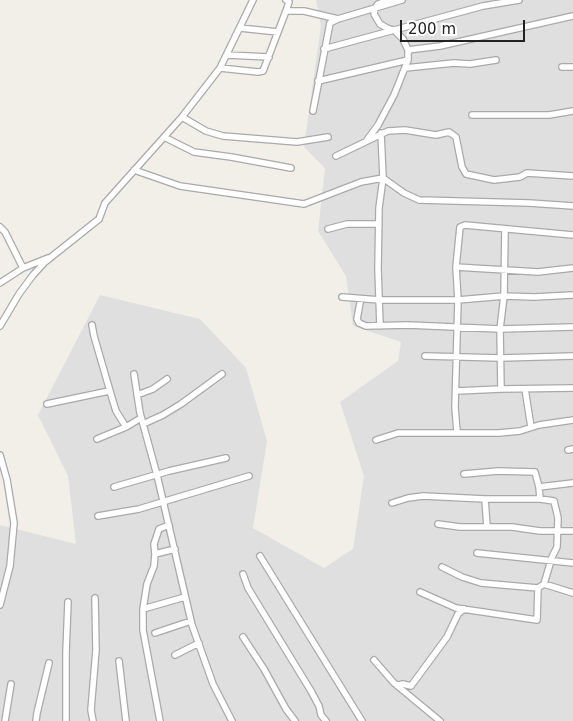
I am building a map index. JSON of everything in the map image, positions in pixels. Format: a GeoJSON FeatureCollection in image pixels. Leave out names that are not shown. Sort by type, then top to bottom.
{"type":"FeatureCollection","features":[{"type":"Feature","properties":{"kind":"street"},"geometry":{"type":"LineString","coordinates":[[0,326],[33,275],[53,256],[99,219],[106,203],[182,117],[220,68],[253,0]]}},
{"type":"Feature","properties":{"kind":"street"},"geometry":{"type":"LineString","coordinates":[[220,68],[260,72],[264,69],[286,10],[288,2],[286,0]]}},
{"type":"Feature","properties":{"kind":"street"},"geometry":{"type":"LineString","coordinates":[[366,142],[378,125],[394,95],[408,60],[408,50],[403,38],[376,19],[374,14],[378,4],[389,0]]}},
{"type":"Feature","properties":{"kind":"street"},"geometry":{"type":"LineString","coordinates":[[313,111],[328,26],[331,21],[402,0]]}},
{"type":"Feature","properties":{"kind":"street"},"geometry":{"type":"LineString","coordinates":[[324,49],[483,6],[519,0]]}},
{"type":"Feature","properties":{"kind":"street"},"geometry":{"type":"LineString","coordinates":[[286,10],[304,11],[338,19]]}},
{"type":"Feature","properties":{"kind":"street"},"geometry":{"type":"LineString","coordinates":[[408,50],[440,46],[573,16]]}},
{"type":"Feature","properties":{"kind":"street"},"geometry":{"type":"LineString","coordinates":[[240,28],[278,32]]}},
{"type":"Feature","properties":{"kind":"street"},"geometry":{"type":"LineString","coordinates":[[227,55],[269,57]]}},
{"type":"Feature","properties":{"kind":"street"},"geometry":{"type":"LineString","coordinates":[[318,81],[408,60]]}},
{"type":"Feature","properties":{"kind":"street"},"geometry":{"type":"LineString","coordinates":[[405,68],[454,63],[470,64],[496,60]]}},
{"type":"Feature","properties":{"kind":"street"},"geometry":{"type":"LineString","coordinates":[[562,67],[573,67]]}},
{"type":"Feature","properties":{"kind":"street"},"geometry":{"type":"LineString","coordinates":[[472,115],[549,114],[573,111]]}},
{"type":"Feature","properties":{"kind":"street"},"geometry":{"type":"LineString","coordinates":[[182,117],[206,131],[223,136],[297,142],[328,137]]}},
{"type":"Feature","properties":{"kind":"street"},"geometry":{"type":"LineString","coordinates":[[336,156],[381,134],[394,130],[436,135],[449,132],[453,133],[458,142],[463,170],[466,174],[494,180],[520,177],[527,173],[573,176]]}},
{"type":"Feature","properties":{"kind":"street"},"geometry":{"type":"LineString","coordinates":[[380,326],[378,269],[382,178],[381,134]]}},
{"type":"Feature","properties":{"kind":"street"},"geometry":{"type":"LineString","coordinates":[[164,137],[194,152],[291,168]]}},
{"type":"Feature","properties":{"kind":"street"},"geometry":{"type":"LineString","coordinates":[[134,170],[180,186],[304,204],[361,182],[382,178],[404,193],[419,200],[573,206]]}},
{"type":"Feature","properties":{"kind":"street"},"geometry":{"type":"LineString","coordinates":[[328,229],[347,224],[379,224]]}},
{"type":"Feature","properties":{"kind":"street"},"geometry":{"type":"LineString","coordinates":[[457,432],[455,407],[458,300],[456,267],[460,227],[465,225],[573,235]]}},
{"type":"Feature","properties":{"kind":"street"},"geometry":{"type":"LineString","coordinates":[[0,227],[5,232],[23,268]]}},
{"type":"Feature","properties":{"kind":"street"},"geometry":{"type":"LineString","coordinates":[[501,389],[500,329],[504,296],[505,229]]}},
{"type":"Feature","properties":{"kind":"street"},"geometry":{"type":"LineString","coordinates":[[0,284],[23,268],[53,256]]}},
{"type":"Feature","properties":{"kind":"street"},"geometry":{"type":"LineString","coordinates":[[456,267],[538,272],[573,268]]}},
{"type":"Feature","properties":{"kind":"street"},"geometry":{"type":"LineString","coordinates":[[342,297],[380,300],[458,300],[504,296],[573,295]]}},
{"type":"Feature","properties":{"kind":"street"},"geometry":{"type":"LineString","coordinates":[[360,303],[357,319],[359,323],[366,326],[408,325],[500,329],[573,327]]}},
{"type":"Feature","properties":{"kind":"street"},"geometry":{"type":"LineString","coordinates":[[92,325],[116,412],[126,427]]}},
{"type":"Feature","properties":{"kind":"street"},"geometry":{"type":"LineString","coordinates":[[425,356],[457,358],[573,356]]}},
{"type":"Feature","properties":{"kind":"street"},"geometry":{"type":"LineString","coordinates":[[134,374],[142,420],[164,502],[191,621],[214,684],[232,721]]}},
{"type":"Feature","properties":{"kind":"street"},"geometry":{"type":"LineString","coordinates":[[97,438],[142,420],[163,415],[222,374]]}},
{"type":"Feature","properties":{"kind":"street"},"geometry":{"type":"LineString","coordinates":[[137,395],[153,389],[168,379]]}},
{"type":"Feature","properties":{"kind":"street"},"geometry":{"type":"LineString","coordinates":[[456,391],[573,388]]}},
{"type":"Feature","properties":{"kind":"street"},"geometry":{"type":"LineString","coordinates":[[526,389],[530,427]]}},
{"type":"Feature","properties":{"kind":"street"},"geometry":{"type":"LineString","coordinates":[[47,404],[110,391]]}},
{"type":"Feature","properties":{"kind":"street"},"geometry":{"type":"LineString","coordinates":[[376,440],[398,433],[498,433],[525,431],[530,427],[573,420]]}},
{"type":"Feature","properties":{"kind":"street"},"geometry":{"type":"LineString","coordinates":[[0,455],[7,480],[14,523],[10,566],[0,605]]}},
{"type":"Feature","properties":{"kind":"street"},"geometry":{"type":"LineString","coordinates":[[114,487],[226,458]]}},
{"type":"Feature","properties":{"kind":"street"},"geometry":{"type":"LineString","coordinates":[[464,474],[498,471],[535,472],[540,499]]}},
{"type":"Feature","properties":{"kind":"street"},"geometry":{"type":"LineString","coordinates":[[98,516],[139,509],[249,476]]}},
{"type":"Feature","properties":{"kind":"street"},"geometry":{"type":"LineString","coordinates":[[539,487],[573,484]]}},
{"type":"Feature","properties":{"kind":"street"},"geometry":{"type":"LineString","coordinates":[[392,503],[423,496],[485,500],[540,499],[552,500],[556,503],[558,530],[556,547],[541,586],[537,620],[449,606],[420,592]]}},
{"type":"Feature","properties":{"kind":"street"},"geometry":{"type":"LineString","coordinates":[[485,500],[487,527]]}},
{"type":"Feature","properties":{"kind":"street"},"geometry":{"type":"LineString","coordinates":[[438,524],[460,527],[573,531]]}},
{"type":"Feature","properties":{"kind":"street"},"geometry":{"type":"LineString","coordinates":[[160,721],[144,630],[143,609],[147,584],[154,566],[154,546],[158,531],[161,527],[169,525]]}},
{"type":"Feature","properties":{"kind":"street"},"geometry":{"type":"LineString","coordinates":[[155,554],[175,549]]}},
{"type":"Feature","properties":{"kind":"street"},"geometry":{"type":"LineString","coordinates":[[477,553],[573,563]]}},
{"type":"Feature","properties":{"kind":"street"},"geometry":{"type":"LineString","coordinates":[[260,556],[362,721]]}},
{"type":"Feature","properties":{"kind":"street"},"geometry":{"type":"LineString","coordinates":[[442,567],[462,577],[481,583],[541,586],[573,593]]}},
{"type":"Feature","properties":{"kind":"street"},"geometry":{"type":"LineString","coordinates":[[243,574],[248,588],[311,691],[319,706],[321,715],[326,721]]}},
{"type":"Feature","properties":{"kind":"street"},"geometry":{"type":"LineString","coordinates":[[143,609],[185,597]]}},
{"type":"Feature","properties":{"kind":"street"},"geometry":{"type":"LineString","coordinates":[[93,721],[91,710],[96,650],[95,598]]}},
{"type":"Feature","properties":{"kind":"street"},"geometry":{"type":"LineString","coordinates":[[66,721],[68,602]]}},
{"type":"Feature","properties":{"kind":"street"},"geometry":{"type":"LineString","coordinates":[[398,685],[411,686],[447,637],[458,614],[464,609]]}},
{"type":"Feature","properties":{"kind":"street"},"geometry":{"type":"LineString","coordinates":[[155,633],[191,621]]}},
{"type":"Feature","properties":{"kind":"street"},"geometry":{"type":"LineString","coordinates":[[242,637],[264,669],[286,710],[296,721]]}},
{"type":"Feature","properties":{"kind":"street"},"geometry":{"type":"LineString","coordinates":[[175,655],[199,643]]}},
{"type":"Feature","properties":{"kind":"street"},"geometry":{"type":"LineString","coordinates":[[374,660],[410,697],[440,721]]}},
{"type":"Feature","properties":{"kind":"street"},"geometry":{"type":"LineString","coordinates":[[119,661],[126,721]]}},
{"type":"Feature","properties":{"kind":"street"},"geometry":{"type":"LineString","coordinates":[[36,721],[49,663]]}},
{"type":"Feature","properties":{"kind":"street"},"geometry":{"type":"LineString","coordinates":[[5,721],[11,684]]}},
{"type":"Feature","properties":{"kind":"shaded area"},"geometry":{"type":"Polygon","coordinates":[[[316,0],[573,0],[573,721],[0,721],[0,525],[76,544],[68,476],[38,415],[100,295],[200,319],[246,368],[267,441],[253,528],[324,568],[353,549],[364,476],[340,402],[398,361],[401,342],[353,326],[346,276],[318,231],[325,168],[304,147],[321,26],[316,0]]]}}]}
